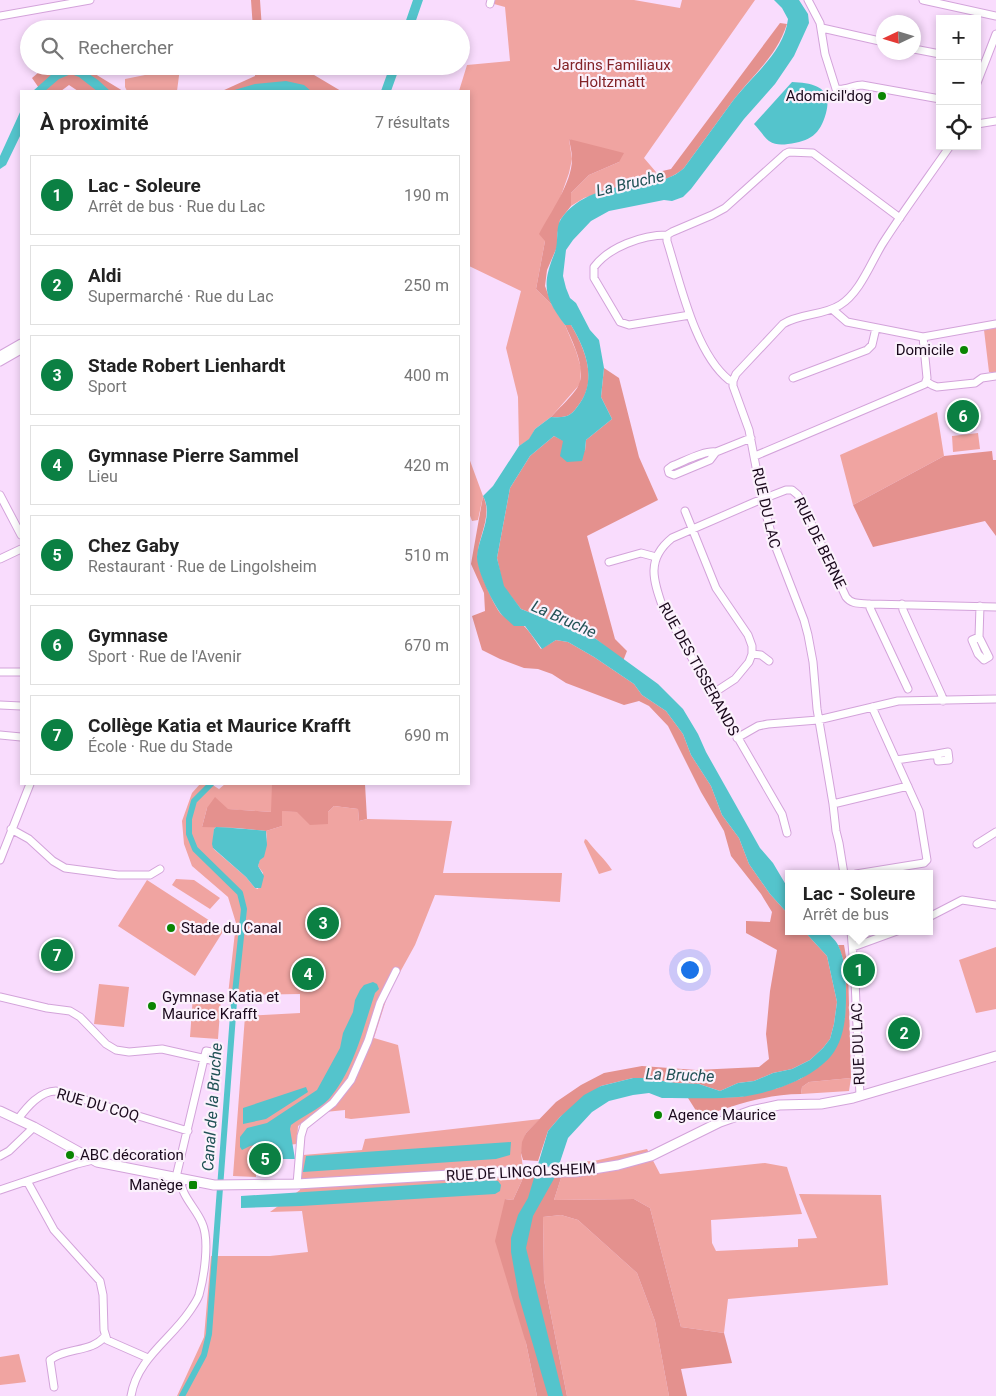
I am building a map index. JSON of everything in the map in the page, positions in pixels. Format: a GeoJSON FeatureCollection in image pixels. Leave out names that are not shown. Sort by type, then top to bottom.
{"type":"FeatureCollection","features":[{"type":"Feature","properties":{"kind":"main road","name":"RUE DE LINGOLSHEIM"},"geometry":{"type":"LineString","coordinates":[[0,1111],[34,1127],[93,1160],[214,1185],[297,1184],[474,1173],[568,1173],[590,1171],[651,1156],[720,1122],[751,1111],[779,1105],[826,1103],[860,1096],[996,1056]]}},
{"type":"Feature","properties":{"kind":"street"},"geometry":{"type":"LineString","coordinates":[[0,16],[90,0]]}},
{"type":"Feature","properties":{"kind":"street"},"geometry":{"type":"LineString","coordinates":[[808,0],[818,16],[822,28],[823,46],[836,88],[840,90],[862,86],[936,98]]}},
{"type":"Feature","properties":{"kind":"street"},"geometry":{"type":"LineString","coordinates":[[923,0],[996,16]]}},
{"type":"Feature","properties":{"kind":"street"},"geometry":{"type":"LineString","coordinates":[[822,28],[876,40]]}},
{"type":"Feature","properties":{"kind":"street"},"geometry":{"type":"LineString","coordinates":[[981,63],[996,34]]}},
{"type":"Feature","properties":{"kind":"street"},"geometry":{"type":"LineString","coordinates":[[921,50],[936,53]]}},
{"type":"Feature","properties":{"kind":"street"},"geometry":{"type":"LineString","coordinates":[[981,123],[996,121]]}},
{"type":"Feature","properties":{"kind":"street"},"geometry":{"type":"LineString","coordinates":[[667,235],[666,241],[690,315],[700,338],[714,364],[724,376],[733,381],[739,370],[783,324],[792,319],[832,309],[841,305],[851,296],[882,244],[947,150]]}},
{"type":"Feature","properties":{"kind":"street"},"geometry":{"type":"LineString","coordinates":[[690,315],[629,325],[620,322],[594,278],[594,267],[600,259],[622,245],[657,235],[667,235],[712,216],[725,208],[789,152],[813,153],[900,218]]}},
{"type":"Feature","properties":{"kind":"street"},"geometry":{"type":"LineString","coordinates":[[832,309],[847,322],[922,337],[996,324]]}},
{"type":"Feature","properties":{"kind":"street"},"geometry":{"type":"LineString","coordinates":[[793,378],[868,350],[872,345],[876,328]]}},
{"type":"Feature","properties":{"kind":"street"},"geometry":{"type":"LineString","coordinates":[[922,337],[927,382],[932,386],[975,383],[982,378],[996,376]]}},
{"type":"Feature","properties":{"kind":"street"},"geometry":{"type":"LineString","coordinates":[[0,355],[20,345]]}},
{"type":"Feature","properties":{"kind":"street"},"geometry":{"type":"LineString","coordinates":[[0,362],[20,351]]}},
{"type":"Feature","properties":{"kind":"street","name":"RUE DU LAC"},"geometry":{"type":"LineString","coordinates":[[733,381],[734,390],[751,438],[762,499],[776,551],[807,629],[813,662],[818,720],[843,870]]}},
{"type":"Feature","properties":{"kind":"street"},"geometry":{"type":"LineString","coordinates":[[754,456],[927,382]]}},
{"type":"Feature","properties":{"kind":"street"},"geometry":{"type":"LineString","coordinates":[[716,452],[710,460],[674,475],[669,473],[668,469],[672,466],[705,453],[716,452],[751,438]]}},
{"type":"Feature","properties":{"kind":"street","name":"RUE DE BERNE"},"geometry":{"type":"LineString","coordinates":[[762,499],[786,490],[795,492],[846,597],[854,603],[996,607]]}},
{"type":"Feature","properties":{"kind":"street"},"geometry":{"type":"LineString","coordinates":[[0,495],[20,533]]}},
{"type":"Feature","properties":{"kind":"street"},"geometry":{"type":"LineString","coordinates":[[609,562],[641,553],[656,557],[662,546],[672,538],[762,499]]}},
{"type":"Feature","properties":{"kind":"street"},"geometry":{"type":"LineString","coordinates":[[685,511],[716,588],[748,635],[752,646],[749,662],[735,679],[712,694]]}},
{"type":"Feature","properties":{"kind":"street"},"geometry":{"type":"LineString","coordinates":[[0,559],[20,549]]}},
{"type":"Feature","properties":{"kind":"street","name":"RUE DES TISSERANDS"},"geometry":{"type":"LineString","coordinates":[[656,557],[655,581],[663,608],[782,814],[787,833]]}},
{"type":"Feature","properties":{"kind":"street"},"geometry":{"type":"LineString","coordinates":[[870,604],[870,608],[908,689]]}},
{"type":"Feature","properties":{"kind":"street"},"geometry":{"type":"LineString","coordinates":[[902,604],[943,701]]}},
{"type":"Feature","properties":{"kind":"street"},"geometry":{"type":"LineString","coordinates":[[979,637],[980,606]]}},
{"type":"Feature","properties":{"kind":"street"},"geometry":{"type":"LineString","coordinates":[[752,654],[761,655],[769,661]]}},
{"type":"Feature","properties":{"kind":"street"},"geometry":{"type":"LineString","coordinates":[[0,672],[20,672]]}},
{"type":"Feature","properties":{"kind":"street"},"geometry":{"type":"LineString","coordinates":[[737,738],[758,726],[818,720],[898,701],[996,699]]}},
{"type":"Feature","properties":{"kind":"street"},"geometry":{"type":"LineString","coordinates":[[0,704],[20,706]]}},
{"type":"Feature","properties":{"kind":"street"},"geometry":{"type":"LineString","coordinates":[[872,707],[919,811],[927,860],[924,863],[881,870]]}},
{"type":"Feature","properties":{"kind":"street"},"geometry":{"type":"LineString","coordinates":[[0,735],[20,737]]}},
{"type":"Feature","properties":{"kind":"street"},"geometry":{"type":"LineString","coordinates":[[896,760],[937,754]]}},
{"type":"Feature","properties":{"kind":"street"},"geometry":{"type":"LineString","coordinates":[[0,860],[2,847],[30,785]]}},
{"type":"Feature","properties":{"kind":"street"},"geometry":{"type":"LineString","coordinates":[[833,804],[908,786]]}},
{"type":"Feature","properties":{"kind":"street"},"geometry":{"type":"LineString","coordinates":[[11,829],[29,839],[53,861],[65,868],[118,875],[150,875],[160,869]]}},
{"type":"Feature","properties":{"kind":"street"},"geometry":{"type":"LineString","coordinates":[[977,844],[996,832]]}},
{"type":"Feature","properties":{"kind":"street"},"geometry":{"type":"LineString","coordinates":[[933,915],[962,900],[996,905]]}},
{"type":"Feature","properties":{"kind":"street","name":"RUE DU LAC"},"geometry":{"type":"LineString","coordinates":[[852,935],[860,1096]]}},
{"type":"Feature","properties":{"kind":"street"},"geometry":{"type":"LineString","coordinates":[[853,947],[886,935]]}},
{"type":"Feature","properties":{"kind":"street"},"geometry":{"type":"LineString","coordinates":[[297,1184],[304,1126],[333,1103],[351,1080],[368,1041],[380,1003],[396,971]]}},
{"type":"Feature","properties":{"kind":"street"},"geometry":{"type":"LineString","coordinates":[[0,997],[47,1008],[70,1011],[80,1017],[106,1044],[116,1050],[128,1052],[162,1050],[204,1059],[179,1178],[180,1187],[197,1212],[204,1227],[206,1244],[203,1274],[196,1302],[179,1326],[148,1358],[134,1382],[131,1396]]}},
{"type":"Feature","properties":{"kind":"street","name":"RUE DU COQ"},"geometry":{"type":"LineString","coordinates":[[18,1119],[40,1096],[46,1092],[56,1091],[188,1131]]}},
{"type":"Feature","properties":{"kind":"street"},"geometry":{"type":"LineString","coordinates":[[0,1156],[34,1127]]}},
{"type":"Feature","properties":{"kind":"street"},"geometry":{"type":"LineString","coordinates":[[0,1190],[93,1160]]}},
{"type":"Feature","properties":{"kind":"street"},"geometry":{"type":"LineString","coordinates":[[27,1181],[54,1230],[100,1281],[105,1336],[111,1343],[148,1358]]}},
{"type":"Feature","properties":{"kind":"street"},"geometry":{"type":"LineString","coordinates":[[54,1387],[50,1360],[56,1355],[98,1343],[105,1336]]}},
{"type":"Feature","properties":{"kind":"green space","name":"Jardins Familiaux Holtzmatt"},"geometry":{"type":"Polygon","coordinates":[[[494,0],[634,0],[680,8],[682,0],[755,0],[644,158],[656,172],[624,180],[614,188],[584,198],[571,206],[571,193],[589,175],[619,162],[569,139],[572,159],[569,173],[545,241],[536,289],[552,305],[565,325],[581,368],[580,384],[551,417],[535,429],[530,439],[519,446],[518,397],[506,348],[521,291],[470,266],[470,90],[459,90],[464,75],[470,75],[470,65],[510,61],[505,7],[494,4],[494,0]]]}},
{"type":"Feature","properties":{"kind":"green space"},"geometry":{"type":"Polygon","coordinates":[[[145,75],[179,75],[177,90],[126,90],[125,79],[145,75]]]}},
{"type":"Feature","properties":{"kind":"green space"},"geometry":{"type":"Polygon","coordinates":[[[996,328],[996,372],[989,372],[984,330],[996,328]]]}},
{"type":"Feature","properties":{"kind":"green space"},"geometry":{"type":"Polygon","coordinates":[[[937,412],[944,456],[853,505],[840,455],[937,412]]]}},
{"type":"Feature","properties":{"kind":"green space"},"geometry":{"type":"Polygon","coordinates":[[[978,433],[980,449],[953,452],[952,436],[978,433]]]}},
{"type":"Feature","properties":{"kind":"green space"},"geometry":{"type":"Polygon","coordinates":[[[470,461],[483,496],[478,520],[472,521],[470,516],[470,461]]]}},
{"type":"Feature","properties":{"kind":"green space"},"geometry":{"type":"Polygon","coordinates":[[[199,785],[213,785],[219,789],[224,785],[272,785],[272,812],[207,808],[202,827],[216,827],[214,829],[213,848],[258,889],[263,873],[258,866],[266,845],[266,831],[282,826],[282,811],[328,812],[334,806],[358,809],[359,821],[367,819],[452,821],[443,873],[562,873],[560,902],[435,895],[415,945],[388,994],[374,1038],[398,1045],[410,1113],[351,1119],[345,1118],[345,1110],[315,1113],[298,1126],[297,1144],[256,1148],[256,1177],[233,1176],[245,1016],[300,1013],[300,994],[228,995],[236,923],[228,897],[192,866],[184,844],[182,821],[192,793],[199,785]]]}},
{"type":"Feature","properties":{"kind":"green space"},"geometry":{"type":"Polygon","coordinates":[[[585,839],[612,870],[599,874],[584,842],[585,839]]]}},
{"type":"Feature","properties":{"kind":"green space"},"geometry":{"type":"Polygon","coordinates":[[[176,879],[194,880],[220,898],[210,909],[172,885],[176,879]]]}},
{"type":"Feature","properties":{"kind":"green space","name":"Stade du Canal"},"geometry":{"type":"Polygon","coordinates":[[[147,880],[224,930],[195,976],[118,926],[147,880]]]}},
{"type":"Feature","properties":{"kind":"green space"},"geometry":{"type":"Polygon","coordinates":[[[996,947],[996,1009],[976,1013],[959,960],[996,947]]]}},
{"type":"Feature","properties":{"kind":"green space"},"geometry":{"type":"Polygon","coordinates":[[[99,984],[129,987],[124,1027],[94,1024],[99,984]]]}},
{"type":"Feature","properties":{"kind":"green space"},"geometry":{"type":"Polygon","coordinates":[[[193,996],[221,998],[218,1039],[190,1037],[193,996]]]}},
{"type":"Feature","properties":{"kind":"green space"},"geometry":{"type":"Polygon","coordinates":[[[851,1078],[849,1091],[801,1094],[802,1087],[809,1082],[851,1078]]]}},
{"type":"Feature","properties":{"kind":"green space"},"geometry":{"type":"Polygon","coordinates":[[[540,1119],[526,1133],[521,1153],[524,1176],[513,1200],[505,1199],[526,1343],[537,1396],[177,1396],[204,1337],[211,1256],[270,1256],[308,1252],[302,1211],[270,1212],[300,1190],[303,1155],[362,1150],[365,1139],[540,1119]]]}},
{"type":"Feature","properties":{"kind":"green space"},"geometry":{"type":"Polygon","coordinates":[[[647,1149],[660,1174],[765,1163],[787,1167],[802,1214],[711,1220],[712,1243],[716,1251],[798,1247],[798,1239],[817,1238],[799,1194],[881,1195],[888,1285],[728,1299],[724,1333],[681,1327],[650,1208],[634,1199],[554,1200],[566,1162],[594,1161],[647,1149]]]}},
{"type":"Feature","properties":{"kind":"green space"},"geometry":{"type":"Polygon","coordinates":[[[561,1215],[578,1220],[637,1273],[655,1321],[669,1396],[567,1396],[544,1280],[543,1217],[561,1215]]]}},
{"type":"Feature","properties":{"kind":"green space"},"geometry":{"type":"Polygon","coordinates":[[[19,1354],[26,1382],[0,1385],[0,1357],[19,1354]]]}},
{"type":"Feature","properties":{"kind":"shaded area"},"geometry":{"type":"Polygon","coordinates":[[[251,0],[260,0],[261,20],[252,20],[251,0]]]}},
{"type":"Feature","properties":{"kind":"shaded area"},"geometry":{"type":"Polygon","coordinates":[[[413,0],[423,0],[416,20],[406,20],[413,0]]]}},
{"type":"Feature","properties":{"kind":"shaded area"},"geometry":{"type":"Polygon","coordinates":[[[774,0],[799,0],[808,14],[809,23],[794,56],[775,84],[744,119],[691,189],[683,197],[672,201],[664,200],[609,211],[591,221],[566,250],[563,276],[566,288],[590,330],[599,340],[604,368],[601,397],[612,419],[586,440],[582,461],[567,462],[560,456],[563,441],[554,436],[530,456],[510,488],[497,558],[504,586],[521,609],[596,639],[658,684],[683,709],[760,848],[773,863],[785,883],[785,911],[770,894],[749,864],[739,838],[722,815],[711,786],[691,755],[683,734],[666,711],[642,695],[634,684],[568,642],[556,640],[542,649],[525,626],[514,626],[498,610],[483,579],[477,557],[487,511],[483,496],[493,486],[519,446],[529,439],[535,429],[551,417],[565,416],[574,411],[585,393],[588,383],[587,363],[581,343],[571,325],[565,325],[552,306],[547,290],[548,273],[556,248],[558,226],[561,219],[584,198],[614,188],[661,180],[673,176],[684,168],[732,102],[774,53],[785,31],[788,19],[782,8],[774,0]]]}},
{"type":"Feature","properties":{"kind":"shaded area"},"geometry":{"type":"Polygon","coordinates":[[[780,23],[787,24],[777,47],[732,102],[684,168],[677,174],[660,181],[614,188],[624,180],[671,169],[780,23]]]}},
{"type":"Feature","properties":{"kind":"shaded area"},"geometry":{"type":"Polygon","coordinates":[[[36,75],[97,75],[121,90],[76,90],[69,85],[62,90],[40,90],[32,78],[36,75]]]}},
{"type":"Feature","properties":{"kind":"shaded area"},"geometry":{"type":"Polygon","coordinates":[[[51,75],[69,75],[59,79],[46,90],[34,90],[51,75]]]}},
{"type":"Feature","properties":{"kind":"shaded area"},"geometry":{"type":"Polygon","coordinates":[[[74,75],[90,75],[109,90],[96,90],[74,75]]]}},
{"type":"Feature","properties":{"kind":"shaded area"},"geometry":{"type":"Polygon","coordinates":[[[314,75],[339,90],[224,90],[255,76],[314,75]]]}},
{"type":"Feature","properties":{"kind":"shaded area"},"geometry":{"type":"Polygon","coordinates":[[[387,75],[397,75],[391,90],[381,90],[387,75]]]}},
{"type":"Feature","properties":{"kind":"shaded area"},"geometry":{"type":"Polygon","coordinates":[[[286,81],[304,85],[310,90],[234,90],[255,84],[286,81]]]}},
{"type":"Feature","properties":{"kind":"shaded area"},"geometry":{"type":"Polygon","coordinates":[[[792,82],[814,85],[820,88],[827,97],[826,113],[821,127],[813,136],[802,141],[780,145],[767,139],[754,124],[792,82]]]}},
{"type":"Feature","properties":{"kind":"shaded area"},"geometry":{"type":"Polygon","coordinates":[[[20,112],[20,136],[6,165],[0,169],[0,156],[20,112]]]}},
{"type":"Feature","properties":{"kind":"shaded area"},"geometry":{"type":"Polygon","coordinates":[[[569,139],[624,153],[619,162],[589,175],[571,193],[571,206],[560,220],[557,247],[547,270],[545,286],[552,305],[536,289],[545,241],[539,234],[560,198],[568,178],[572,159],[569,139]]]}},
{"type":"Feature","properties":{"kind":"shaded area"},"geometry":{"type":"Polygon","coordinates":[[[565,325],[571,325],[584,353],[587,363],[588,383],[580,403],[574,411],[565,416],[551,417],[574,392],[581,377],[577,354],[565,325]]]}},
{"type":"Feature","properties":{"kind":"shaded area"},"geometry":{"type":"Polygon","coordinates":[[[604,368],[619,378],[639,457],[658,500],[587,536],[615,639],[627,651],[623,661],[596,639],[521,609],[503,586],[497,558],[510,488],[530,456],[554,436],[585,451],[586,440],[612,419],[601,397],[604,368]]]}},
{"type":"Feature","properties":{"kind":"shaded area"},"geometry":{"type":"Polygon","coordinates":[[[992,451],[993,460],[996,460],[996,536],[985,521],[873,547],[853,505],[944,456],[992,451]]]}},
{"type":"Feature","properties":{"kind":"shaded area"},"geometry":{"type":"Polygon","coordinates":[[[483,496],[486,512],[479,545],[478,561],[491,597],[501,614],[525,627],[541,649],[556,640],[568,642],[594,657],[634,684],[642,695],[666,711],[683,734],[691,755],[711,786],[722,815],[739,838],[749,864],[770,894],[785,911],[785,935],[808,935],[827,956],[837,1002],[834,1024],[830,1039],[810,1060],[792,1069],[773,1073],[754,1081],[738,1083],[720,1091],[699,1084],[643,1078],[633,1078],[601,1086],[560,1117],[548,1131],[538,1161],[523,1160],[521,1153],[522,1142],[526,1133],[556,1102],[581,1085],[604,1073],[642,1066],[696,1070],[759,1067],[769,1059],[766,1034],[770,991],[777,950],[746,933],[746,921],[770,922],[772,912],[761,894],[731,856],[724,831],[701,792],[668,726],[649,706],[639,701],[624,705],[566,683],[552,674],[538,669],[524,668],[482,650],[472,616],[485,611],[484,593],[471,564],[483,496]]]}},
{"type":"Feature","properties":{"kind":"shaded area"},"geometry":{"type":"Polygon","coordinates":[[[272,785],[365,785],[367,819],[359,821],[358,809],[334,806],[328,812],[328,824],[310,825],[297,812],[282,811],[282,826],[266,831],[202,827],[207,808],[215,797],[228,809],[271,812],[272,785]]]}},
{"type":"Feature","properties":{"kind":"shaded area"},"geometry":{"type":"Polygon","coordinates":[[[216,827],[266,831],[267,845],[264,857],[260,860],[258,866],[264,876],[261,888],[255,888],[246,877],[213,848],[214,829],[216,827]]]}},
{"type":"Feature","properties":{"kind":"shaded area"},"geometry":{"type":"Polygon","coordinates":[[[808,935],[830,935],[837,943],[841,951],[846,978],[845,1013],[839,1043],[831,1056],[813,1072],[776,1089],[739,1097],[662,1098],[649,1093],[609,1101],[592,1112],[568,1138],[555,1177],[533,1216],[526,1248],[563,1396],[548,1396],[519,1297],[511,1252],[511,1238],[518,1215],[528,1198],[548,1131],[584,1095],[601,1086],[633,1078],[643,1078],[699,1084],[720,1091],[738,1083],[754,1081],[773,1073],[792,1069],[810,1060],[830,1039],[834,1024],[837,1002],[827,956],[808,935]]]}},
{"type":"Feature","properties":{"kind":"shaded area"},"geometry":{"type":"Polygon","coordinates":[[[838,945],[844,945],[848,968],[851,1078],[809,1082],[802,1087],[801,1094],[762,1098],[700,1117],[688,1098],[740,1097],[778,1088],[800,1079],[820,1066],[845,1018],[846,979],[844,962],[838,945]]]}},
{"type":"Feature","properties":{"kind":"shaded area"},"geometry":{"type":"Polygon","coordinates":[[[373,982],[377,984],[379,989],[375,993],[357,1049],[338,1088],[329,1099],[291,1125],[295,1159],[277,1159],[273,1143],[271,1142],[250,1146],[242,1150],[240,1147],[240,1137],[247,1128],[267,1123],[317,1090],[340,1048],[343,1033],[353,1012],[355,1000],[360,990],[364,985],[373,982]]]}},
{"type":"Feature","properties":{"kind":"shaded area"},"geometry":{"type":"Polygon","coordinates":[[[306,1087],[308,1092],[266,1119],[243,1124],[243,1108],[306,1087]]]}},
{"type":"Feature","properties":{"kind":"shaded area"},"geometry":{"type":"Polygon","coordinates":[[[511,1142],[510,1155],[496,1159],[303,1172],[306,1156],[511,1142]]]}},
{"type":"Feature","properties":{"kind":"shaded area"},"geometry":{"type":"Polygon","coordinates":[[[524,1176],[561,1178],[554,1200],[634,1199],[650,1208],[681,1327],[724,1333],[732,1363],[681,1369],[687,1396],[669,1396],[655,1321],[637,1273],[578,1220],[561,1215],[543,1217],[544,1280],[567,1396],[537,1396],[526,1343],[495,1241],[505,1199],[513,1200],[524,1176]]]}},
{"type":"Feature","properties":{"kind":"shaded area"},"geometry":{"type":"Polygon","coordinates":[[[498,1181],[501,1185],[500,1191],[495,1194],[241,1208],[241,1196],[498,1181]]]}},
{"type":"Feature","properties":{"kind":"waterway","name":"Canal de la Bruche"},"geometry":{"type":"LineString","coordinates":[[182,1396],[204,1355],[209,1334],[234,1002],[244,909],[240,893],[195,849],[189,834],[189,819],[194,801],[210,785]]}},
{"type":"Feature","properties":{"kind":"place","name":"Adomicil'dog"},"geometry":{"type":"Point","coordinates":[882,96]}},
{"type":"Feature","properties":{"kind":"place","name":"Domicile"},"geometry":{"type":"Point","coordinates":[964,350]}},
{"type":"Feature","properties":{"kind":"place","name":"Gymnase"},"geometry":{"type":"Point","coordinates":[963,416]}},
{"type":"Feature","properties":{"kind":"place","name":"Stade Robert Lienhardt"},"geometry":{"type":"Point","coordinates":[323,923]}},
{"type":"Feature","properties":{"kind":"place","name":"Stade du Canal"},"geometry":{"type":"Point","coordinates":[171,928]}},
{"type":"Feature","properties":{"kind":"place","name":"Collège Katia et Maurice Krafft"},"geometry":{"type":"Point","coordinates":[57,955]}},
{"type":"Feature","properties":{"kind":"place","name":"Lac - Soleure"},"geometry":{"type":"Point","coordinates":[859,970]}},
{"type":"Feature","properties":{"kind":"place","name":"Gymnase Pierre Sammel"},"geometry":{"type":"Point","coordinates":[308,974]}},
{"type":"Feature","properties":{"kind":"place","name":"Gymnase Katia et Maurice Krafft"},"geometry":{"type":"Point","coordinates":[152,1006]}},
{"type":"Feature","properties":{"kind":"place","name":"Aldi"},"geometry":{"type":"Point","coordinates":[904,1033]}},
{"type":"Feature","properties":{"kind":"place","name":"Agence Maurice"},"geometry":{"type":"Point","coordinates":[658,1115]}},
{"type":"Feature","properties":{"kind":"place","name":"ABC décoration"},"geometry":{"type":"Point","coordinates":[70,1155]}},
{"type":"Feature","properties":{"kind":"place","name":"Chez Gaby"},"geometry":{"type":"Point","coordinates":[265,1159]}},
{"type":"Feature","properties":{"kind":"place","name":"Manège"},"geometry":{"type":"Point","coordinates":[193,1185]}},
{"type":"Feature","properties":{"kind":"water label","name":"La Bruche"},"geometry":{"type":"Point","coordinates":[630,183]}},
{"type":"Feature","properties":{"kind":"water label","name":"La Bruche"},"geometry":{"type":"Point","coordinates":[564,619]}},
{"type":"Feature","properties":{"kind":"water label","name":"La Bruche"},"geometry":{"type":"Point","coordinates":[680,1075]}}]}
